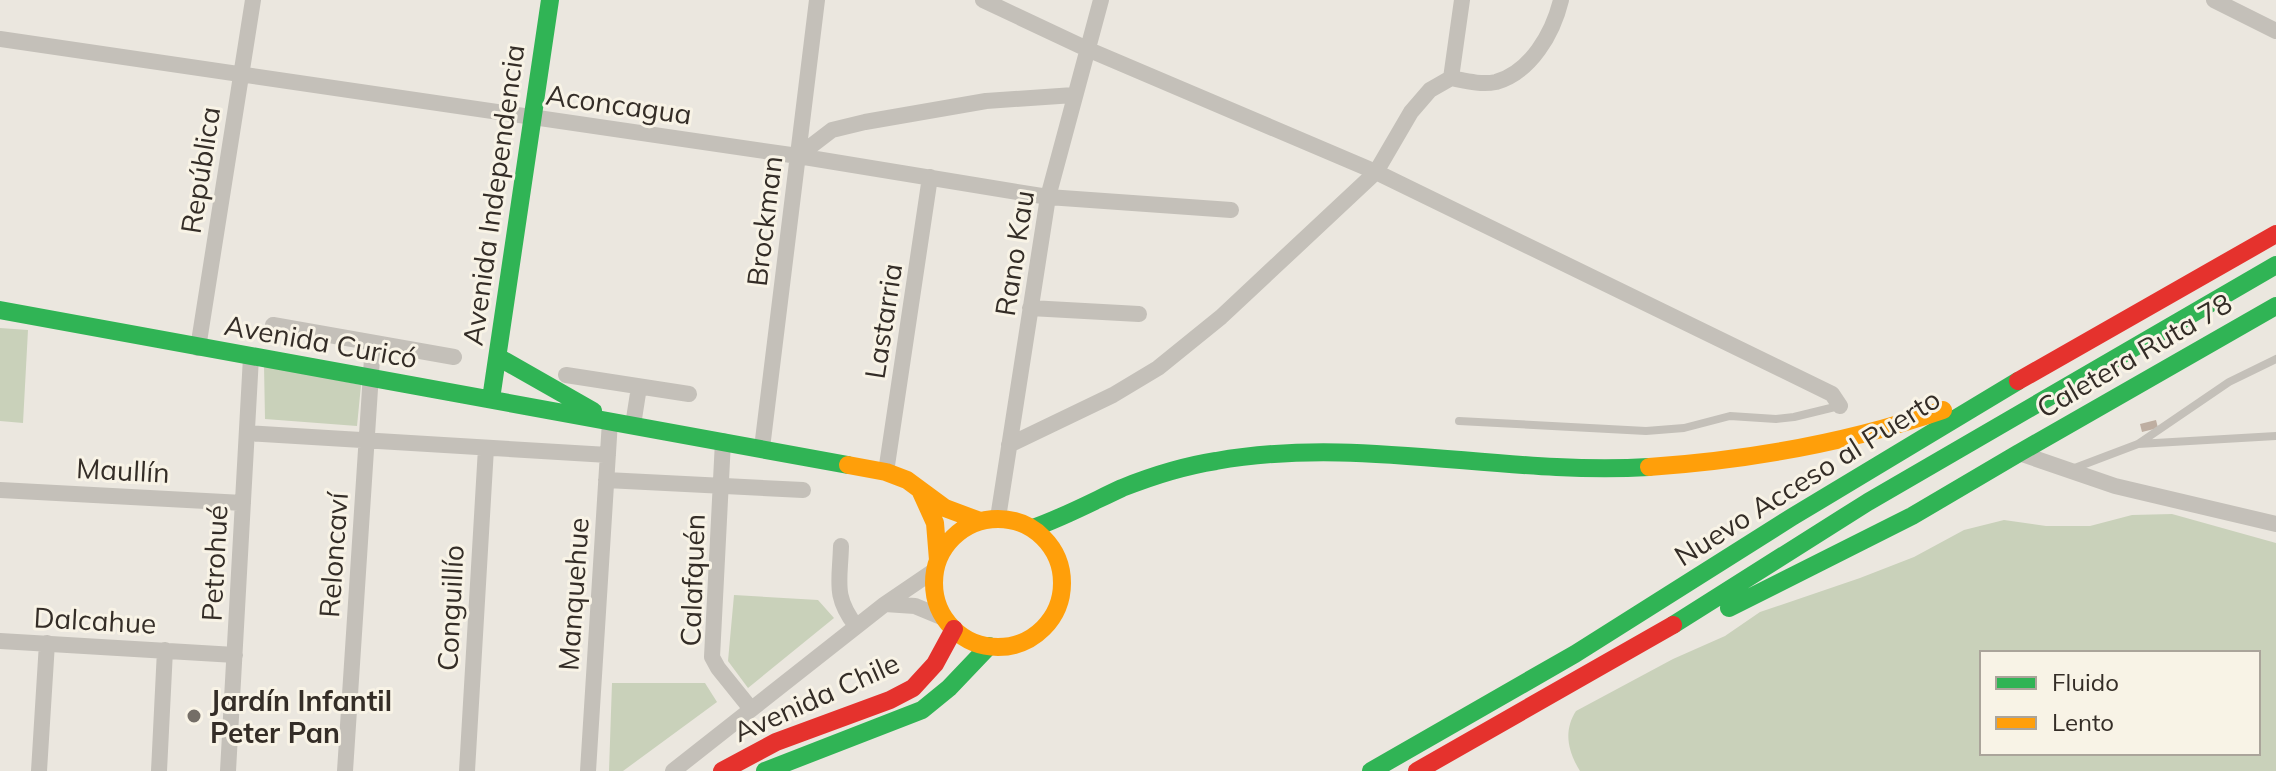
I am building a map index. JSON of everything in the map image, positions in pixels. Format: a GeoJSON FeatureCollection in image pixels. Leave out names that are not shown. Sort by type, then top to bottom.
{"type":"FeatureCollection","features":[{"type":"Feature","properties":{"kind":"main road","name":"Avenida Independencia"},"geometry":{"type":"LineString","coordinates":[[491,399],[550,0]]}},
{"type":"Feature","properties":{"kind":"main road","name":"Nuevo Acceso al Puerto"},"geometry":{"type":"LineString","coordinates":[[1371,771],[1575,654],[1792,517],[2020,380],[2276,234]]}},
{"type":"Feature","properties":{"kind":"main road","name":"Nuevo Acceso al Puerto"},"geometry":{"type":"LineString","coordinates":[[1417,771],[1649,640],[1881,494],[2276,265]]}},
{"type":"Feature","properties":{"kind":"main road","name":"Caletera Ruta 78"},"geometry":{"type":"LineString","coordinates":[[1649,640],[1731,607],[1938,502],[2276,306]]}},
{"type":"Feature","properties":{"kind":"main road","name":"Avenida Curicó"},"geometry":{"type":"LineString","coordinates":[[0,310],[886,472],[907,480],[945,508],[989,520]]}},
{"type":"Feature","properties":{"kind":"main road"},"geometry":{"type":"LineString","coordinates":[[498,357],[610,421]]}},
{"type":"Feature","properties":{"kind":"main road"},"geometry":{"type":"LineString","coordinates":[[1033,528],[1070,516],[1150,478],[1245,456],[1315,453],[1585,468],[1675,465],[1774,452],[1885,429],[2020,380]]}},
{"type":"Feature","properties":{"kind":"main road"},"geometry":{"type":"LineString","coordinates":[[921,492],[935,523],[935,595],[949,624],[964,637],[989,646],[1003,647],[1031,638],[1043,629],[1059,605],[1063,576],[1060,562],[1044,537],[1022,523],[989,520],[954,536],[937,565]]}},
{"type":"Feature","properties":{"kind":"main road","name":"Avenida Chile"},"geometry":{"type":"LineString","coordinates":[[722,771],[776,742],[890,700],[913,688],[935,664],[949,624]]}},
{"type":"Feature","properties":{"kind":"main road","name":"Avenida Chile"},"geometry":{"type":"LineString","coordinates":[[765,771],[922,710],[942,695],[989,646]]}},
{"type":"Feature","properties":{"kind":"street","name":"República"},"geometry":{"type":"LineString","coordinates":[[198,348],[253,0]]}},
{"type":"Feature","properties":{"kind":"street","name":"Brockman"},"geometry":{"type":"LineString","coordinates":[[762,448],[817,0]]}},
{"type":"Feature","properties":{"kind":"street"},"geometry":{"type":"LineString","coordinates":[[983,0],[1087,49],[1376,172],[1832,394],[1840,406]]}},
{"type":"Feature","properties":{"kind":"street","name":"Rano Kau"},"geometry":{"type":"LineString","coordinates":[[989,520],[1009,445],[1048,197],[1101,0]]}},
{"type":"Feature","properties":{"kind":"street"},"geometry":{"type":"LineString","coordinates":[[1451,78],[1462,0]]}},
{"type":"Feature","properties":{"kind":"street"},"geometry":{"type":"LineString","coordinates":[[1009,445],[1113,395],[1158,368],[1231,309],[1376,172],[1411,112],[1430,90],[1451,78],[1478,83],[1497,81],[1522,68],[1541,47],[1561,0]]}},
{"type":"Feature","properties":{"kind":"street"},"geometry":{"type":"LineString","coordinates":[[2214,0],[2276,31]]}},
{"type":"Feature","properties":{"kind":"street","name":"Aconcagua"},"geometry":{"type":"LineString","coordinates":[[0,39],[798,156],[1048,197],[1231,210]]}},
{"type":"Feature","properties":{"kind":"street"},"geometry":{"type":"LineString","coordinates":[[798,156],[832,130],[865,122],[986,101],[1074,95]]}},
{"type":"Feature","properties":{"kind":"street","name":"Lastarria"},"geometry":{"type":"LineString","coordinates":[[886,472],[930,177]]}},
{"type":"Feature","properties":{"kind":"street"},"geometry":{"type":"LineString","coordinates":[[1030,308],[1139,314]]}},
{"type":"Feature","properties":{"kind":"street","name":"Avenida Curicó"},"geometry":{"type":"LineString","coordinates":[[273,325],[454,357]]}},
{"type":"Feature","properties":{"kind":"street","name":"Reloncaví"},"geometry":{"type":"LineString","coordinates":[[345,771],[373,343]]}},
{"type":"Feature","properties":{"kind":"street","name":"Petrohué"},"geometry":{"type":"LineString","coordinates":[[228,771],[251,357]]}},
{"type":"Feature","properties":{"kind":"street"},"geometry":{"type":"LineString","coordinates":[[566,375],[689,394]]}},
{"type":"Feature","properties":{"kind":"street"},"geometry":{"type":"LineString","coordinates":[[633,425],[639,387]]}},
{"type":"Feature","properties":{"kind":"street","name":"Manquehue"},"geometry":{"type":"LineString","coordinates":[[588,771],[610,421]]}},
{"type":"Feature","properties":{"kind":"street"},"geometry":{"type":"LineString","coordinates":[[247,433],[608,455]]}},
{"type":"Feature","properties":{"kind":"street","name":"Calafquén"},"geometry":{"type":"LineString","coordinates":[[723,441],[712,657],[751,709]]}},
{"type":"Feature","properties":{"kind":"street","name":"Conguillío"},"geometry":{"type":"LineString","coordinates":[[467,771],[486,448]]}},
{"type":"Feature","properties":{"kind":"street"},"geometry":{"type":"LineString","coordinates":[[2019,453],[2115,486],[2276,524]]}},
{"type":"Feature","properties":{"kind":"street"},"geometry":{"type":"LineString","coordinates":[[606,480],[803,490]]}},
{"type":"Feature","properties":{"kind":"street","name":"Maullín"},"geometry":{"type":"LineString","coordinates":[[0,490],[243,503]]}},
{"type":"Feature","properties":{"kind":"street"},"geometry":{"type":"LineString","coordinates":[[841,546],[840,600],[856,626]]}},
{"type":"Feature","properties":{"kind":"street"},"geometry":{"type":"LineString","coordinates":[[673,771],[937,565]]}},
{"type":"Feature","properties":{"kind":"street"},"geometry":{"type":"LineString","coordinates":[[885,604],[915,606],[949,624]]}},
{"type":"Feature","properties":{"kind":"street","name":"Dalcahue"},"geometry":{"type":"LineString","coordinates":[[0,641],[235,655]]}},
{"type":"Feature","properties":{"kind":"street"},"geometry":{"type":"LineString","coordinates":[[39,771],[47,643]]}},
{"type":"Feature","properties":{"kind":"street"},"geometry":{"type":"LineString","coordinates":[[159,771],[165,650]]}},
{"type":"Feature","properties":{"kind":"lane"},"geometry":{"type":"LineString","coordinates":[[2068,471],[2138,444],[2229,382],[2276,359]]}},
{"type":"Feature","properties":{"kind":"lane"},"geometry":{"type":"LineString","coordinates":[[1459,421],[1646,431],[1684,428],[1730,416],[1794,417],[1840,406]]}},
{"type":"Feature","properties":{"kind":"lane"},"geometry":{"type":"LineString","coordinates":[[2138,444],[2276,436]]}},
{"type":"Feature","properties":{"kind":"green space"},"geometry":{"type":"Polygon","coordinates":[[[0,328],[28,330],[23,423],[0,421],[0,328]]]}},
{"type":"Feature","properties":{"kind":"green space"},"geometry":{"type":"Polygon","coordinates":[[[264,365],[361,385],[357,426],[265,419],[264,365]]]}},
{"type":"Feature","properties":{"kind":"green space"},"geometry":{"type":"Polygon","coordinates":[[[2172,514],[2276,543],[2276,771],[1580,771],[1572,756],[1568,734],[1576,711],[1673,659],[1725,636],[1760,612],[1914,557],[1964,530],[2004,520],[2046,526],[2090,526],[2132,515],[2172,514]]]}},
{"type":"Feature","properties":{"kind":"green space"},"geometry":{"type":"Polygon","coordinates":[[[734,595],[818,600],[834,618],[748,688],[728,661],[734,595]]]}},
{"type":"Feature","properties":{"kind":"green space"},"geometry":{"type":"Polygon","coordinates":[[[612,683],[705,683],[717,702],[623,771],[609,771],[612,683]]]}},
{"type":"Feature","properties":{"kind":"building"},"geometry":{"type":"Polygon","coordinates":[[[2156,420],[2158,428],[2142,432],[2140,424],[2156,420]]]}},
{"type":"Feature","properties":{"kind":"traffic: fast"},"geometry":{"type":"LineString","coordinates":[[491,399],[550,0]]}},
{"type":"Feature","properties":{"kind":"traffic: fast"},"geometry":{"type":"LineString","coordinates":[[1673,625],[1868,502],[2276,265]]}},
{"type":"Feature","properties":{"kind":"traffic: fast"},"geometry":{"type":"LineString","coordinates":[[2019,453],[2276,306]]}},
{"type":"Feature","properties":{"kind":"traffic: fast"},"geometry":{"type":"LineString","coordinates":[[0,310],[848,465]]}},
{"type":"Feature","properties":{"kind":"traffic: fast"},"geometry":{"type":"LineString","coordinates":[[498,357],[593,411]]}},
{"type":"Feature","properties":{"kind":"traffic: fast"},"geometry":{"type":"LineString","coordinates":[[1371,771],[1575,654],[1792,517],[2018,381]]}},
{"type":"Feature","properties":{"kind":"traffic: fast"},"geometry":{"type":"LineString","coordinates":[[1033,528],[1156,476],[1204,463],[1270,454],[1324,452],[1541,466],[1649,467]]}},
{"type":"Feature","properties":{"kind":"traffic: fast"},"geometry":{"type":"LineString","coordinates":[[1729,608],[1912,516],[2019,453]]}},
{"type":"Feature","properties":{"kind":"traffic: fast"},"geometry":{"type":"LineString","coordinates":[[765,771],[922,710],[949,688],[989,646]]}},
{"type":"Feature","properties":{"kind":"traffic: slow"},"geometry":{"type":"LineString","coordinates":[[1649,467],[1724,460],[1798,448],[1871,432],[1943,410]]}},
{"type":"Feature","properties":{"kind":"traffic: slow"},"geometry":{"type":"LineString","coordinates":[[848,465],[886,472],[907,480],[945,508],[980,521]]}},
{"type":"Feature","properties":{"kind":"traffic: slow"},"geometry":{"type":"LineString","coordinates":[[921,492],[935,523],[938,560]]}},
{"type":"Feature","properties":{"kind":"traffic: slow"},"geometry":{"type":"LineString","coordinates":[[998,519],[1023,524],[1043,538],[1057,558],[1062,583],[1057,608],[1043,628],[1023,642],[998,647],[973,642],[953,628],[939,608],[934,583],[939,558],[953,538],[973,524],[998,519]]}},
{"type":"Feature","properties":{"kind":"traffic: jam"},"geometry":{"type":"LineString","coordinates":[[2018,381],[2276,234]]}},
{"type":"Feature","properties":{"kind":"traffic: jam"},"geometry":{"type":"LineString","coordinates":[[1417,771],[1673,625]]}},
{"type":"Feature","properties":{"kind":"traffic: jam"},"geometry":{"type":"LineString","coordinates":[[722,771],[776,742],[890,700],[913,688],[935,664],[954,629]]}},
{"type":"Feature","properties":{"kind":"place","name":"Jardín Infantil Peter Pan"},"geometry":{"type":"Point","coordinates":[194,716]}}]}
